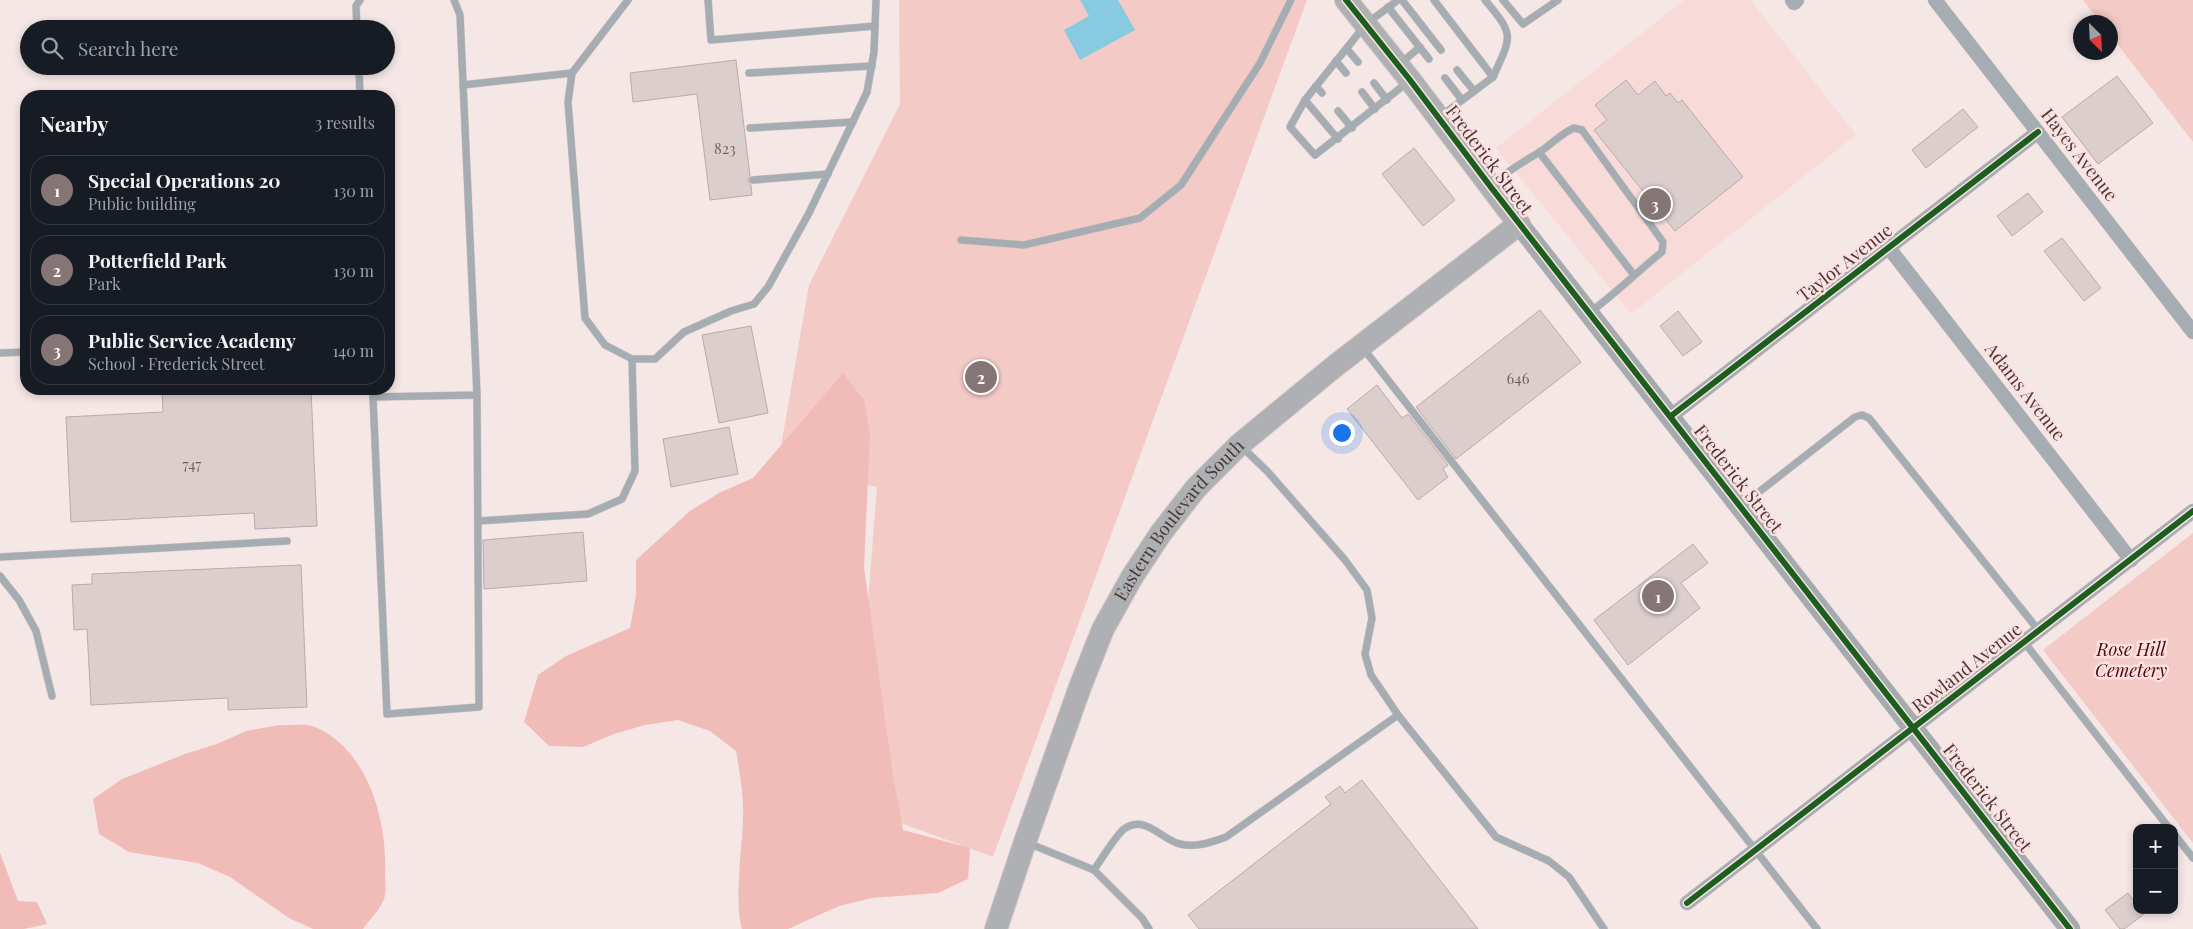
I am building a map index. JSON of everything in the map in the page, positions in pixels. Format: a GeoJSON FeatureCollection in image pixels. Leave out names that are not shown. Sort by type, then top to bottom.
{"type":"FeatureCollection","features":[{"type":"Feature","properties":{"kind":"main road","name":"Frederick Street"},"geometry":{"type":"LineString","coordinates":[[1346,0],[2070,929]]}},
{"type":"Feature","properties":{"kind":"main road","name":"Eastern Boulevard South"},"geometry":{"type":"LineString","coordinates":[[996,929],[1024,842],[1103,629],[1132,577],[1161,533],[1196,488],[1240,445],[1361,346],[1519,224]]}},
{"type":"Feature","properties":{"kind":"street"},"geometry":{"type":"LineString","coordinates":[[1792,0],[1794,2],[1797,0]]}},
{"type":"Feature","properties":{"kind":"street","name":"Hayes Avenue"},"geometry":{"type":"LineString","coordinates":[[1935,0],[2193,332]]}},
{"type":"Feature","properties":{"kind":"street","name":"Taylor Avenue"},"geometry":{"type":"LineString","coordinates":[[1671,416],[2038,132]]}},
{"type":"Feature","properties":{"kind":"street","name":"Adams Avenue"},"geometry":{"type":"LineString","coordinates":[[1889,248],[2131,560]]}},
{"type":"Feature","properties":{"kind":"street","name":"Rowland Avenue"},"geometry":{"type":"LineString","coordinates":[[1687,904],[2193,512]]}},
{"type":"Feature","properties":{"kind":"lane"},"geometry":{"type":"LineString","coordinates":[[357,20],[356,6],[360,0]]}},
{"type":"Feature","properties":{"kind":"lane"},"geometry":{"type":"LineString","coordinates":[[454,0],[460,15],[477,395],[479,707],[387,714],[373,397],[477,395]]}},
{"type":"Feature","properties":{"kind":"lane"},"geometry":{"type":"LineString","coordinates":[[628,0],[572,73],[569,111],[585,318],[605,345],[632,359],[655,359],[684,332],[731,311],[754,304],[768,287],[809,213],[867,92],[872,66],[876,0]]}},
{"type":"Feature","properties":{"kind":"lane"},"geometry":{"type":"LineString","coordinates":[[708,0],[711,40],[875,26]]}},
{"type":"Feature","properties":{"kind":"lane"},"geometry":{"type":"LineString","coordinates":[[961,240],[1024,245],[1140,218],[1181,185],[1260,63],[1291,0]]}},
{"type":"Feature","properties":{"kind":"lane"},"geometry":{"type":"LineString","coordinates":[[1420,47],[1387,100],[1315,155],[1290,127],[1305,100],[1366,24],[1400,0],[1441,50]]}},
{"type":"Feature","properties":{"kind":"lane"},"geometry":{"type":"LineString","coordinates":[[1434,0],[1493,76]]}},
{"type":"Feature","properties":{"kind":"lane"},"geometry":{"type":"LineString","coordinates":[[1439,118],[1493,76],[1509,41],[1505,24],[1485,0]]}},
{"type":"Feature","properties":{"kind":"lane"},"geometry":{"type":"LineString","coordinates":[[1503,0],[1523,24],[1558,0]]}},
{"type":"Feature","properties":{"kind":"lane"},"geometry":{"type":"LineString","coordinates":[[1388,7],[1429,59]]}},
{"type":"Feature","properties":{"kind":"lane"},"geometry":{"type":"LineString","coordinates":[[1347,49],[1358,62]]}},
{"type":"Feature","properties":{"kind":"lane"},"geometry":{"type":"LineString","coordinates":[[1336,61],[1346,73]]}},
{"type":"Feature","properties":{"kind":"lane"},"geometry":{"type":"LineString","coordinates":[[749,74],[872,66]]}},
{"type":"Feature","properties":{"kind":"lane"},"geometry":{"type":"LineString","coordinates":[[1457,70],[1474,91]]}},
{"type":"Feature","properties":{"kind":"lane"},"geometry":{"type":"LineString","coordinates":[[463,85],[572,73]]}},
{"type":"Feature","properties":{"kind":"lane"},"geometry":{"type":"LineString","coordinates":[[359,75],[360,90]]}},
{"type":"Feature","properties":{"kind":"lane"},"geometry":{"type":"LineString","coordinates":[[1445,78],[1462,100]]}},
{"type":"Feature","properties":{"kind":"lane"},"geometry":{"type":"LineString","coordinates":[[1374,83],[1387,100]]}},
{"type":"Feature","properties":{"kind":"lane"},"geometry":{"type":"LineString","coordinates":[[1316,86],[1322,93]]}},
{"type":"Feature","properties":{"kind":"lane"},"geometry":{"type":"LineString","coordinates":[[1362,92],[1375,109]]}},
{"type":"Feature","properties":{"kind":"lane"},"geometry":{"type":"LineString","coordinates":[[1305,100],[1338,139]]}},
{"type":"Feature","properties":{"kind":"lane"},"geometry":{"type":"LineString","coordinates":[[1338,111],[1352,128]]}},
{"type":"Feature","properties":{"kind":"lane"},"geometry":{"type":"LineString","coordinates":[[750,128],[853,122]]}},
{"type":"Feature","properties":{"kind":"lane"},"geometry":{"type":"LineString","coordinates":[[1490,186],[1516,165],[1539,152],[1563,133],[1574,128],[1582,130],[1663,242],[1662,252],[1634,275],[1620,290],[1589,313]]}},
{"type":"Feature","properties":{"kind":"lane"},"geometry":{"type":"LineString","coordinates":[[1539,152],[1634,275]]}},
{"type":"Feature","properties":{"kind":"lane"},"geometry":{"type":"LineString","coordinates":[[753,180],[828,174]]}},
{"type":"Feature","properties":{"kind":"lane"},"geometry":{"type":"LineString","coordinates":[[1361,346],[1817,929]]}},
{"type":"Feature","properties":{"kind":"lane"},"geometry":{"type":"LineString","coordinates":[[0,353],[20,352]]}},
{"type":"Feature","properties":{"kind":"lane"},"geometry":{"type":"LineString","coordinates":[[478,520],[588,514],[622,499],[635,471],[632,359]]}},
{"type":"Feature","properties":{"kind":"lane"},"geometry":{"type":"LineString","coordinates":[[1741,506],[1855,417],[1862,415],[1869,418],[2039,631]]}},
{"type":"Feature","properties":{"kind":"lane"},"geometry":{"type":"LineString","coordinates":[[1240,445],[1267,471],[1345,560],[1367,590],[1372,618],[1365,654],[1371,675],[1398,715],[1496,837],[1549,861],[1569,877],[1604,929]]}},
{"type":"Feature","properties":{"kind":"lane"},"geometry":{"type":"LineString","coordinates":[[0,557],[287,541]]}},
{"type":"Feature","properties":{"kind":"lane"},"geometry":{"type":"LineString","coordinates":[[0,576],[19,600],[36,631],[52,696]]}},
{"type":"Feature","properties":{"kind":"lane"},"geometry":{"type":"LineString","coordinates":[[2024,642],[2166,824]]}},
{"type":"Feature","properties":{"kind":"lane"},"geometry":{"type":"LineString","coordinates":[[1094,870],[1124,829],[1138,824],[1153,828],[1163,836],[1181,844],[1204,844],[1226,837],[1398,715]]}},
{"type":"Feature","properties":{"kind":"lane"},"geometry":{"type":"LineString","coordinates":[[2178,839],[2193,858]]}},
{"type":"Feature","properties":{"kind":"lane"},"geometry":{"type":"LineString","coordinates":[[1024,842],[1094,870],[1142,918],[1149,929]]}},
{"type":"Feature","properties":{"kind":"shaded area"},"geometry":{"type":"Polygon","coordinates":[[[1684,0],[1751,0],[1856,135],[1631,314],[1496,148],[1684,0]]]}},
{"type":"Feature","properties":{"kind":"shaded area"},"geometry":{"type":"Polygon","coordinates":[[[843,373],[864,400],[870,434],[864,567],[893,776],[903,830],[970,848],[968,879],[938,893],[872,898],[839,906],[788,929],[742,929],[739,891],[743,803],[736,751],[710,731],[678,720],[645,725],[614,734],[583,747],[549,746],[524,722],[538,675],[566,656],[630,628],[636,595],[636,560],[690,511],[719,493],[753,478],[843,373]]]}},
{"type":"Feature","properties":{"kind":"shaded area"},"geometry":{"type":"Polygon","coordinates":[[[280,725],[311,726],[333,738],[349,752],[371,789],[383,833],[385,892],[381,905],[363,929],[313,929],[289,918],[230,877],[198,863],[129,852],[99,834],[93,799],[122,779],[185,754],[217,744],[246,731],[280,725]]]}},
{"type":"Feature","properties":{"kind":"shaded area"},"geometry":{"type":"Polygon","coordinates":[[[0,853],[18,901],[37,902],[47,924],[24,929],[0,929],[0,853]]]}},
{"type":"Feature","properties":{"kind":"green space"},"geometry":{"type":"Polygon","coordinates":[[[899,0],[1307,0],[993,857],[852,805],[877,487],[777,469],[809,285],[900,104],[899,0]]]}},
{"type":"Feature","properties":{"kind":"green space"},"geometry":{"type":"Polygon","coordinates":[[[2083,0],[2193,0],[2193,142],[2118,45],[2118,15],[2095,15],[2083,0]]]}},
{"type":"Feature","properties":{"kind":"green space","name":"Rose Hill Cemetery"},"geometry":{"type":"Polygon","coordinates":[[[2193,533],[2193,843],[2043,650],[2193,533]]]}},
{"type":"Feature","properties":{"kind":"water"},"geometry":{"type":"Polygon","coordinates":[[[1080,0],[1118,0],[1135,30],[1080,60],[1064,30],[1089,16],[1080,0]]]}},
{"type":"Feature","properties":{"kind":"building"},"geometry":{"type":"Polygon","coordinates":[[[736,60],[750,176],[748,181],[751,185],[752,195],[710,200],[697,94],[633,102],[630,73],[736,60]]]}},
{"type":"Feature","properties":{"kind":"building"},"geometry":{"type":"Polygon","coordinates":[[[2117,76],[2153,123],[2098,164],[2062,117],[2117,76]]]}},
{"type":"Feature","properties":{"kind":"building"},"geometry":{"type":"Polygon","coordinates":[[[1626,80],[1638,95],[1655,81],[1666,96],[1670,93],[1678,103],[1682,100],[1743,177],[1675,231],[1594,130],[1607,120],[1595,105],[1626,80]]]}},
{"type":"Feature","properties":{"kind":"building"},"geometry":{"type":"Polygon","coordinates":[[[1963,109],[1978,127],[1926,168],[1912,150],[1963,109]]]}},
{"type":"Feature","properties":{"kind":"building"},"geometry":{"type":"Polygon","coordinates":[[[1414,148],[1455,200],[1423,226],[1382,174],[1414,148]]]}},
{"type":"Feature","properties":{"kind":"building"},"geometry":{"type":"Polygon","coordinates":[[[2028,193],[2043,212],[2012,236],[1997,216],[2028,193]]]}},
{"type":"Feature","properties":{"kind":"building"},"geometry":{"type":"Polygon","coordinates":[[[2062,238],[2101,288],[2084,301],[2044,251],[2062,238]]]}},
{"type":"Feature","properties":{"kind":"building"},"geometry":{"type":"Polygon","coordinates":[[[1540,310],[1581,362],[1456,459],[1416,407],[1540,310]]]}},
{"type":"Feature","properties":{"kind":"building"},"geometry":{"type":"Polygon","coordinates":[[[1678,311],[1702,342],[1683,356],[1660,326],[1678,311]]]}},
{"type":"Feature","properties":{"kind":"building"},"geometry":{"type":"Polygon","coordinates":[[[751,326],[768,413],[719,423],[702,335],[751,326]]]}},
{"type":"Feature","properties":{"kind":"building"},"geometry":{"type":"Polygon","coordinates":[[[1377,385],[1402,418],[1408,414],[1448,465],[1443,469],[1448,477],[1418,500],[1347,409],[1377,385]]]}},
{"type":"Feature","properties":{"kind":"building"},"geometry":{"type":"Polygon","coordinates":[[[162,395],[311,395],[317,526],[255,529],[254,513],[71,522],[66,417],[163,412],[162,395]]]}},
{"type":"Feature","properties":{"kind":"building"},"geometry":{"type":"Polygon","coordinates":[[[729,427],[738,474],[671,487],[663,439],[729,427]]]}},
{"type":"Feature","properties":{"kind":"building"},"geometry":{"type":"Polygon","coordinates":[[[583,532],[587,581],[484,589],[483,540],[583,532]]]}},
{"type":"Feature","properties":{"kind":"building"},"geometry":{"type":"Polygon","coordinates":[[[1693,544],[1708,563],[1681,583],[1700,608],[1628,665],[1594,620],[1693,544]]]}},
{"type":"Feature","properties":{"kind":"building"},"geometry":{"type":"Polygon","coordinates":[[[301,565],[307,707],[228,710],[228,698],[91,705],[87,629],[74,630],[72,585],[92,584],[92,574],[301,565]]]}},
{"type":"Feature","properties":{"kind":"building"},"geometry":{"type":"Polygon","coordinates":[[[1362,780],[1478,929],[1199,929],[1188,915],[1331,804],[1325,797],[1340,786],[1345,793],[1362,780]]]}},
{"type":"Feature","properties":{"kind":"building"},"geometry":{"type":"Polygon","coordinates":[[[2128,893],[2133,900],[2133,914],[2144,914],[2124,929],[2120,929],[2105,910],[2128,893]]]}},
{"type":"Feature","properties":{"kind":"cycle path"},"geometry":{"type":"LineString","coordinates":[[1346,0],[2070,929]]}},
{"type":"Feature","properties":{"kind":"cycle path"},"geometry":{"type":"LineString","coordinates":[[1671,416],[2038,132]]}},
{"type":"Feature","properties":{"kind":"cycle path"},"geometry":{"type":"LineString","coordinates":[[1687,903],[2193,511]]}},
{"type":"Feature","properties":{"kind":"place","name":"Public Service Academy"},"geometry":{"type":"Point","coordinates":[1655,204]}},
{"type":"Feature","properties":{"kind":"place","name":"Potterfield Park"},"geometry":{"type":"Point","coordinates":[981,377]}},
{"type":"Feature","properties":{"kind":"place","name":"Special Operations 20"},"geometry":{"type":"Point","coordinates":[1658,596]}}]}
